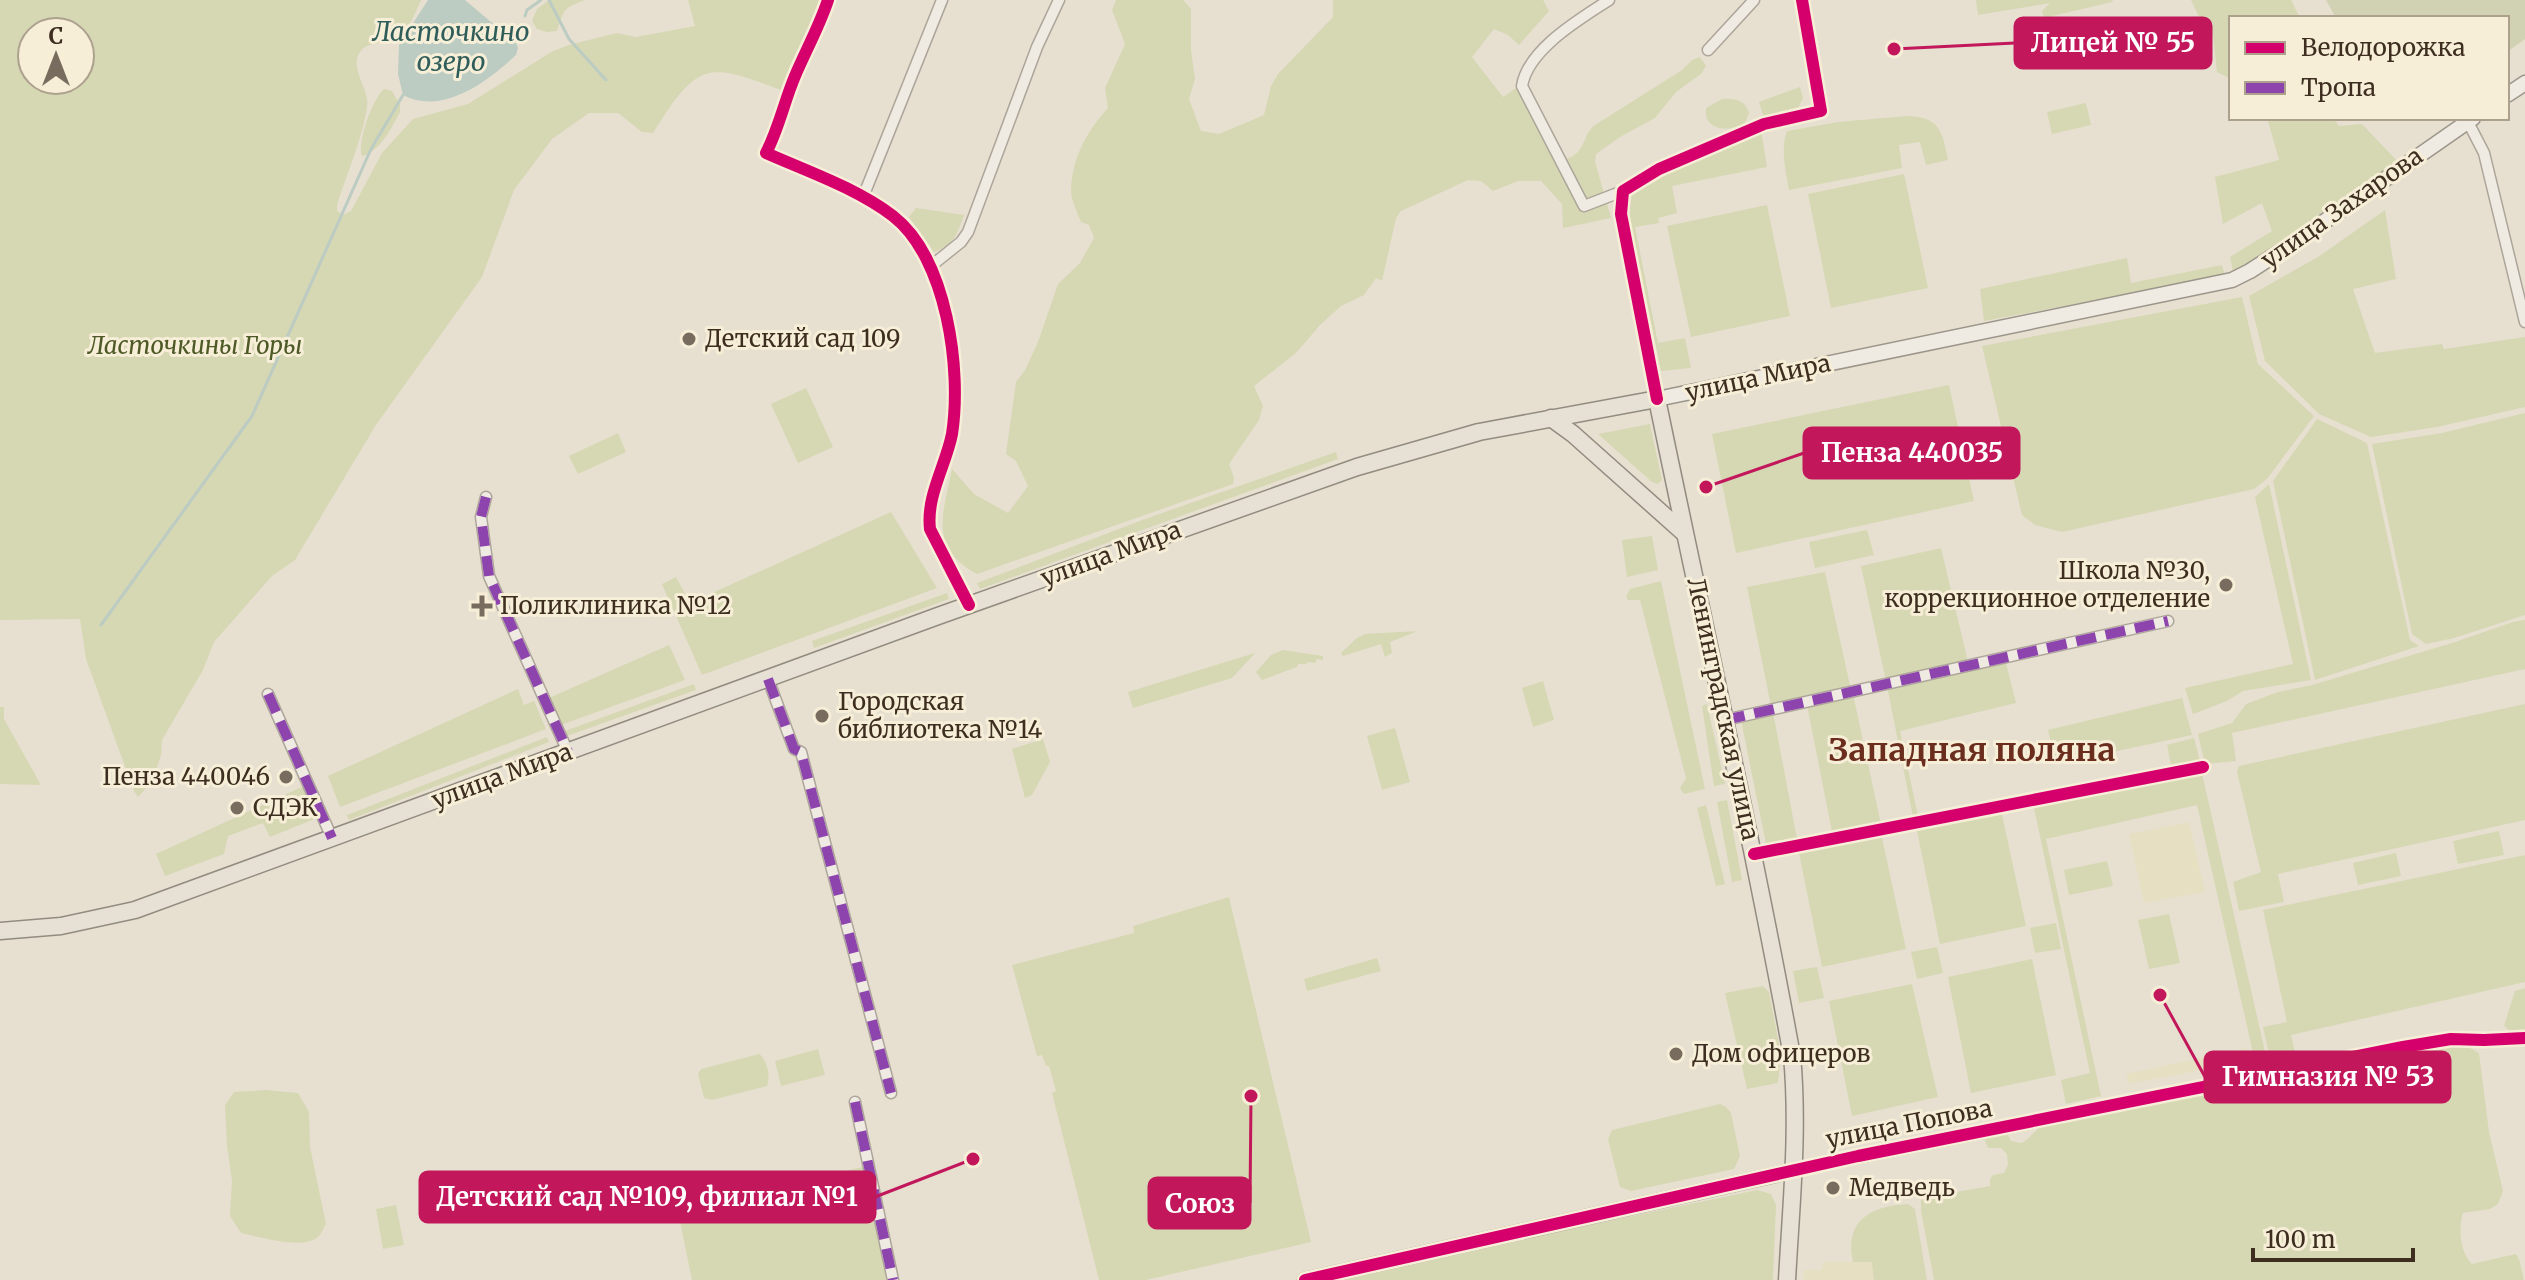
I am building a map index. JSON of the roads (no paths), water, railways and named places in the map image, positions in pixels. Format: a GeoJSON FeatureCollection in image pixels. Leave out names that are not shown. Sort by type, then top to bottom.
{"type":"FeatureCollection","features":[{"type":"Feature","properties":{"kind":"main road","name":"улица Захарова"},"geometry":{"type":"LineString","coordinates":[[2250,271],[2471,120]]}},
{"type":"Feature","properties":{"kind":"main road","name":"улица Мира"},"geometry":{"type":"LineString","coordinates":[[0,931],[61,926],[135,910],[969,605],[1357,467],[1475,433],[2180,293],[2232,280],[2250,271]]}},
{"type":"Feature","properties":{"kind":"main road","name":"Ленинградская улица"},"geometry":{"type":"LineString","coordinates":[[1657,399],[1754,854],[1792,1056],[1795,1084],[1787,1280]]}},
{"type":"Feature","properties":{"kind":"main road"},"geometry":{"type":"LineString","coordinates":[[1551,418],[1684,533]]}},
{"type":"Feature","properties":{"kind":"main road"},"geometry":{"type":"LineString","coordinates":[[1643,497],[1665,505],[1673,500],[1676,489]]}},
{"type":"Feature","properties":{"kind":"main road","name":"улица Попова"},"geometry":{"type":"LineString","coordinates":[[1305,1280],[1792,1171]]}},
{"type":"Feature","properties":{"kind":"street"},"geometry":{"type":"LineString","coordinates":[[828,0],[820,25],[794,77],[780,122],[766,153],[863,197],[894,217],[913,237],[931,266],[950,338],[956,383],[951,435],[928,515],[930,529],[969,605]]}},
{"type":"Feature","properties":{"kind":"street"},"geometry":{"type":"LineString","coordinates":[[863,197],[942,0]]}},
{"type":"Feature","properties":{"kind":"street"},"geometry":{"type":"LineString","coordinates":[[931,266],[961,242],[968,232],[1037,47],[1059,0]]}},
{"type":"Feature","properties":{"kind":"street"},"geometry":{"type":"LineString","coordinates":[[1609,0],[1554,39],[1533,62],[1522,86],[1584,206],[1623,191],[1659,169],[1764,124],[1821,111],[1802,0]]}},
{"type":"Feature","properties":{"kind":"street"},"geometry":{"type":"LineString","coordinates":[[1708,50],[1754,0]]}},
{"type":"Feature","properties":{"kind":"street"},"geometry":{"type":"LineString","coordinates":[[2471,120],[2484,153],[2525,322]]}},
{"type":"Feature","properties":{"kind":"street"},"geometry":{"type":"LineString","coordinates":[[1623,191],[1621,214],[1657,399]]}},
{"type":"Feature","properties":{"kind":"street"},"geometry":{"type":"LineString","coordinates":[[486,497],[481,517],[489,576],[568,752]]}},
{"type":"Feature","properties":{"kind":"street"},"geometry":{"type":"LineString","coordinates":[[1725,720],[2168,621]]}},
{"type":"Feature","properties":{"kind":"street"},"geometry":{"type":"LineString","coordinates":[[768,679],[794,749],[801,752],[891,1093]]}},
{"type":"Feature","properties":{"kind":"street"},"geometry":{"type":"LineString","coordinates":[[268,694],[332,838]]}},
{"type":"Feature","properties":{"kind":"street"},"geometry":{"type":"LineString","coordinates":[[1754,854],[2203,767]]}},
{"type":"Feature","properties":{"kind":"street","name":"улица Попова"},"geometry":{"type":"LineString","coordinates":[[1792,1171],[2451,1039],[2525,1038]]}},
{"type":"Feature","properties":{"kind":"street"},"geometry":{"type":"LineString","coordinates":[[855,1102],[893,1280]]}},
{"type":"Feature","properties":{"kind":"water","name":"Ласточкино озеро"},"geometry":{"type":"Polygon","coordinates":[[[428,0],[465,0],[516,43],[516,55],[464,93],[434,101],[403,95],[398,74],[399,45],[428,0]]]}},
{"type":"Feature","properties":{"kind":"waterway"},"geometry":{"type":"LineString","coordinates":[[525,16],[527,10],[541,0]]}},
{"type":"Feature","properties":{"kind":"waterway"},"geometry":{"type":"LineString","coordinates":[[549,0],[569,39],[606,80]]}},
{"type":"Feature","properties":{"kind":"waterway"},"geometry":{"type":"LineString","coordinates":[[101,625],[252,416],[371,149],[403,95]]}},
{"type":"Feature","properties":{"kind":"place","name":"Лицей № 55"},"geometry":{"type":"Point","coordinates":[1894,49]}},
{"type":"Feature","properties":{"kind":"place","name":"Детский сад 109"},"geometry":{"type":"Point","coordinates":[689,339]}},
{"type":"Feature","properties":{"kind":"place","name":"Пенза 440035"},"geometry":{"type":"Point","coordinates":[1706,487]}},
{"type":"Feature","properties":{"kind":"place","name":"Школа №30, коррекционное отделение"},"geometry":{"type":"Point","coordinates":[2226,585]}},
{"type":"Feature","properties":{"kind":"place","name":"Поликлиника №12"},"geometry":{"type":"Point","coordinates":[482,606]}},
{"type":"Feature","properties":{"kind":"place","name":"Городская библиотека №14"},"geometry":{"type":"Point","coordinates":[822,716]}},
{"type":"Feature","properties":{"kind":"place","name":"Пенза 440046"},"geometry":{"type":"Point","coordinates":[286,777]}},
{"type":"Feature","properties":{"kind":"place","name":"СДЭК"},"geometry":{"type":"Point","coordinates":[237,808]}},
{"type":"Feature","properties":{"kind":"place","name":"Гимназия № 53"},"geometry":{"type":"Point","coordinates":[2160,995]}},
{"type":"Feature","properties":{"kind":"place","name":"Дом офицеров"},"geometry":{"type":"Point","coordinates":[1676,1054]}},
{"type":"Feature","properties":{"kind":"place","name":"Союз"},"geometry":{"type":"Point","coordinates":[1251,1096]}},
{"type":"Feature","properties":{"kind":"place","name":"Детский сад №109, филиал №1"},"geometry":{"type":"Point","coordinates":[973,1159]}},
{"type":"Feature","properties":{"kind":"place","name":"Медведь"},"geometry":{"type":"Point","coordinates":[1833,1188]}},
{"type":"Feature","properties":{"kind":"district","name":"Западная поляна"},"geometry":{"type":"Point","coordinates":[1972,750]}},
{"type":"Feature","properties":{"kind":"park label","name":"Ласточкины Горы"},"geometry":{"type":"Point","coordinates":[195,346]}}]}
